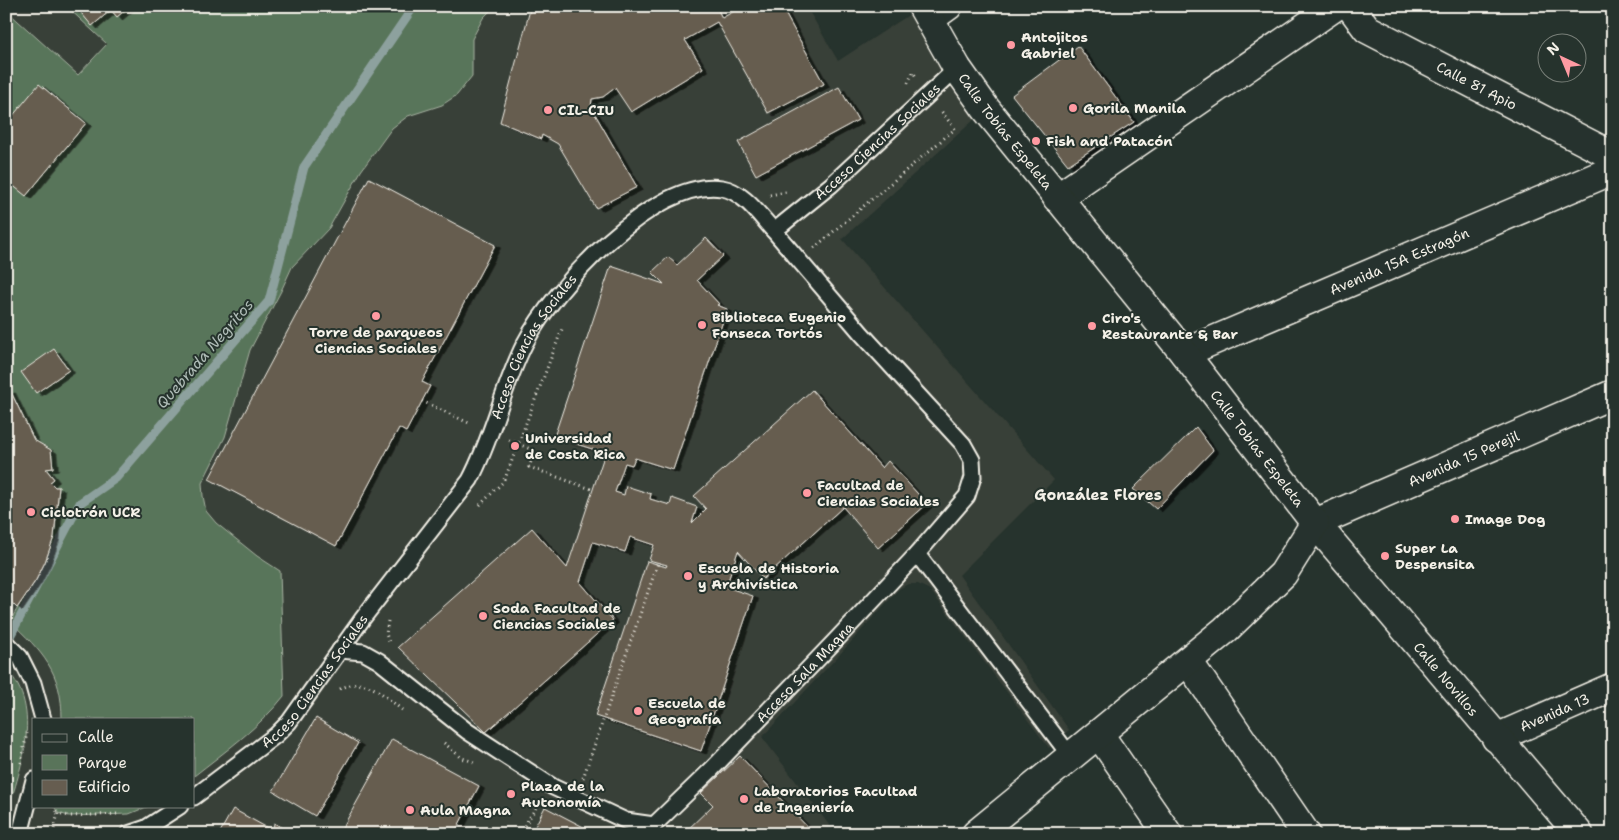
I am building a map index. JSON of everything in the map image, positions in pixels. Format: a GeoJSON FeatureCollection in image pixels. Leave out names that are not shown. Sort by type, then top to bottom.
{"type":"FeatureCollection","features":[{"type":"Feature","properties":{"kind":"street"},"geometry":{"type":"LineString","coordinates":[[1057,198],[1336,6]]}},
{"type":"Feature","properties":{"kind":"street","name":"Calle 81 Apio"},"geometry":{"type":"LineString","coordinates":[[1350,6],[1367,28],[1613,156]]}},
{"type":"Feature","properties":{"kind":"street","name":"Calle Tobías Espeleta"},"geometry":{"type":"LineString","coordinates":[[934,10],[957,68],[986,109],[1184,353],[1315,523]]}},
{"type":"Feature","properties":{"kind":"street","name":"Avenida 15A Estragón"},"geometry":{"type":"LineString","coordinates":[[1184,353],[1613,170]]}},
{"type":"Feature","properties":{"kind":"street","name":"Avenida 15 Perejil"},"geometry":{"type":"LineString","coordinates":[[1315,523],[1613,394]]}},
{"type":"Feature","properties":{"kind":"street"},"geometry":{"type":"LineString","coordinates":[[976,834],[1225,630],[1283,574],[1315,523]]}},
{"type":"Feature","properties":{"kind":"street","name":"Calle Novillos"},"geometry":{"type":"LineString","coordinates":[[1315,523],[1579,834]]}},
{"type":"Feature","properties":{"kind":"street"},"geometry":{"type":"LineString","coordinates":[[1188,661],[1306,834]]}},
{"type":"Feature","properties":{"kind":"street","name":"Avenida 13"},"geometry":{"type":"LineString","coordinates":[[1496,738],[1613,687]]}},
{"type":"Feature","properties":{"kind":"street"},"geometry":{"type":"LineString","coordinates":[[1099,734],[1168,834]]}},
{"type":"Feature","properties":{"kind":"lane","name":"Acceso Ciencias Sociales"},"geometry":{"type":"LineString","coordinates":[[195,796],[282,728],[305,700],[430,530],[470,480],[482,459],[489,432],[524,344],[540,317],[564,286],[609,241],[661,203],[687,192],[708,187],[724,188],[746,202],[774,231],[831,185],[957,68]]}},
{"type":"Feature","properties":{"kind":"lane","name":"Acceso Sala Magna"},"geometry":{"type":"LineString","coordinates":[[340,650],[363,652],[379,661],[470,733],[553,787],[650,830],[712,769],[916,554],[967,496],[973,478],[972,460],[963,444],[774,231]]}},
{"type":"Feature","properties":{"kind":"lane"},"geometry":{"type":"LineString","coordinates":[[916,554],[1071,757]]}},
{"type":"Feature","properties":{"kind":"lane"},"geometry":{"type":"LineString","coordinates":[[6,643],[20,657],[33,683],[43,718]]}},
{"type":"Feature","properties":{"kind":"lane"},"geometry":{"type":"LineString","coordinates":[[20,834],[32,788]]}},
{"type":"Feature","properties":{"kind":"lane"},"geometry":{"type":"LineString","coordinates":[[128,834],[146,828],[177,808]]}},
{"type":"Feature","properties":{"kind":"path"},"geometry":{"type":"LineString","coordinates":[[6,14],[14,6]]}},
{"type":"Feature","properties":{"kind":"path"},"geometry":{"type":"LineString","coordinates":[[798,260],[955,129],[928,95],[913,72],[906,89]]}},
{"type":"Feature","properties":{"kind":"path"},"geometry":{"type":"LineString","coordinates":[[764,193],[769,195],[788,192]]}},
{"type":"Feature","properties":{"kind":"path"},"geometry":{"type":"LineString","coordinates":[[478,508],[502,484],[563,326]]}},
{"type":"Feature","properties":{"kind":"path"},"geometry":{"type":"LineString","coordinates":[[422,401],[469,423]]}},
{"type":"Feature","properties":{"kind":"path"},"geometry":{"type":"LineString","coordinates":[[489,432],[535,451],[530,467],[594,490]]}},
{"type":"Feature","properties":{"kind":"path"},"geometry":{"type":"LineString","coordinates":[[580,787],[658,563]]}},
{"type":"Feature","properties":{"kind":"path"},"geometry":{"type":"LineString","coordinates":[[388,620],[386,634],[391,649]]}},
{"type":"Feature","properties":{"kind":"path"},"geometry":{"type":"LineString","coordinates":[[335,693],[351,684],[360,683],[377,691],[406,713]]}},
{"type":"Feature","properties":{"kind":"path"},"geometry":{"type":"LineString","coordinates":[[19,770],[25,751],[27,729]]}},
{"type":"Feature","properties":{"kind":"path"},"geometry":{"type":"LineString","coordinates":[[455,752],[470,733]]}},
{"type":"Feature","properties":{"kind":"path"},"geometry":{"type":"LineString","coordinates":[[440,740],[462,758],[476,762]]}},
{"type":"Feature","properties":{"kind":"path"},"geometry":{"type":"LineString","coordinates":[[519,834],[541,799]]}},
{"type":"Feature","properties":{"kind":"path"},"geometry":{"type":"LineString","coordinates":[[53,834],[58,813],[55,808]]}},
{"type":"Feature","properties":{"kind":"path"},"geometry":{"type":"LineString","coordinates":[[58,813],[69,816],[121,814]]}},
{"type":"Feature","properties":{"kind":"shaded area","name":"Universidad de Costa Rica"},"geometry":{"type":"Polygon","coordinates":[[[6,6],[806,6],[838,61],[915,11],[986,109],[842,239],[1054,480],[959,575],[1069,730],[1049,748],[930,590],[918,584],[908,584],[899,589],[762,737],[836,834],[6,834],[6,6]]]}},
{"type":"Feature","properties":{"kind":"green space"},"geometry":{"type":"Polygon","coordinates":[[[66,6],[495,6],[483,18],[472,39],[472,76],[457,95],[442,105],[408,116],[392,128],[361,171],[329,228],[292,267],[250,350],[225,437],[202,483],[203,496],[206,511],[216,523],[257,556],[280,571],[284,696],[253,728],[195,775],[195,718],[62,718],[61,702],[54,675],[41,653],[10,621],[40,571],[50,549],[56,526],[59,487],[55,487],[51,482],[54,479],[46,469],[53,467],[34,440],[10,390],[6,389],[6,14],[8,12],[78,75],[107,44],[66,6]]]}},
{"type":"Feature","properties":{"kind":"green space"},"geometry":{"type":"Polygon","coordinates":[[[6,669],[18,685],[24,703],[27,722],[22,761],[6,817],[6,669]]]}},
{"type":"Feature","properties":{"kind":"green space"},"geometry":{"type":"Polygon","coordinates":[[[55,808],[144,808],[129,814],[69,816],[58,813],[55,808]]]}},
{"type":"Feature","properties":{"kind":"building"},"geometry":{"type":"Polygon","coordinates":[[[70,6],[130,6],[117,17],[111,10],[92,26],[77,8],[74,11],[70,6]]]}},
{"type":"Feature","properties":{"kind":"building","name":"CIL-CIU"},"geometry":{"type":"Polygon","coordinates":[[[531,6],[716,6],[722,18],[743,6],[757,6],[758,8],[761,6],[781,6],[824,84],[768,113],[717,22],[685,40],[703,68],[631,112],[615,88],[603,97],[592,99],[591,107],[637,187],[596,208],[558,144],[542,135],[541,139],[500,122],[531,6]]]}},
{"type":"Feature","properties":{"kind":"building","name":"Gorila Manila"},"geometry":{"type":"Polygon","coordinates":[[[1078,46],[1134,122],[1068,165],[1012,95],[1078,46]]]}},
{"type":"Feature","properties":{"kind":"building"},"geometry":{"type":"Polygon","coordinates":[[[39,84],[86,123],[26,196],[6,180],[6,124],[39,84]]]}},
{"type":"Feature","properties":{"kind":"building"},"geometry":{"type":"Polygon","coordinates":[[[839,87],[858,120],[756,175],[738,142],[839,87]]]}},
{"type":"Feature","properties":{"kind":"building","name":"Torre de parqueos Ciencias Sociales"},"geometry":{"type":"Polygon","coordinates":[[[369,178],[495,245],[422,382],[430,386],[406,432],[399,428],[336,546],[209,479],[369,178]]]}},
{"type":"Feature","properties":{"kind":"building","name":"Facultad de Ciencias Sociales"},"geometry":{"type":"Polygon","coordinates":[[[706,238],[723,256],[697,280],[719,304],[717,305],[727,309],[673,470],[635,458],[632,465],[625,463],[615,492],[624,495],[626,486],[651,494],[650,499],[670,505],[672,498],[697,507],[692,523],[706,509],[694,496],[812,390],[882,468],[888,461],[927,504],[878,548],[843,507],[763,579],[738,551],[726,587],[753,596],[701,751],[595,716],[647,561],[666,567],[667,565],[649,560],[654,545],[630,537],[625,552],[593,542],[580,582],[613,620],[486,732],[398,647],[532,528],[567,568],[605,453],[554,437],[611,266],[664,284],[652,272],[668,257],[677,265],[706,238]]]}},
{"type":"Feature","properties":{"kind":"building"},"geometry":{"type":"Polygon","coordinates":[[[54,349],[69,370],[36,393],[21,372],[54,349]]]}},
{"type":"Feature","properties":{"kind":"building","name":"Ciclotrón UCR"},"geometry":{"type":"Polygon","coordinates":[[[10,390],[34,440],[51,450],[53,468],[46,469],[54,479],[50,482],[55,487],[59,487],[54,537],[36,580],[17,608],[6,597],[6,391],[10,390]]]}},
{"type":"Feature","properties":{"kind":"building"},"geometry":{"type":"Polygon","coordinates":[[[1196,427],[1213,450],[1156,509],[1133,489],[1196,427]]]}},
{"type":"Feature","properties":{"kind":"building"},"geometry":{"type":"Polygon","coordinates":[[[316,718],[358,743],[315,816],[273,791],[316,718]]]}},
{"type":"Feature","properties":{"kind":"building","name":"Aula Magna"},"geometry":{"type":"Polygon","coordinates":[[[392,739],[479,786],[454,834],[339,834],[392,739]]]}},
{"type":"Feature","properties":{"kind":"building","name":"Laboratorios Facultad de Ingeniería"},"geometry":{"type":"Polygon","coordinates":[[[740,756],[814,834],[683,834],[713,805],[701,793],[740,756]]]}},
{"type":"Feature","properties":{"kind":"building"},"geometry":{"type":"Polygon","coordinates":[[[545,807],[597,834],[531,834],[545,807]]]}},
{"type":"Feature","properties":{"kind":"building"},"geometry":{"type":"Polygon","coordinates":[[[233,809],[273,831],[274,823],[293,834],[219,834],[233,809]]]}},
{"type":"Feature","properties":{"kind":"waterway","name":"Quebrada Negritos"},"geometry":{"type":"LineString","coordinates":[[6,644],[80,503],[116,478],[269,301],[304,167],[414,6]]}},
{"type":"Feature","properties":{"kind":"place","name":"Antojitos Gabriel"},"geometry":{"type":"Point","coordinates":[1011,45]}},
{"type":"Feature","properties":{"kind":"place","name":"Gorila Manila"},"geometry":{"type":"Point","coordinates":[1073,108]}},
{"type":"Feature","properties":{"kind":"place","name":"CIL-CIU"},"geometry":{"type":"Point","coordinates":[548,110]}},
{"type":"Feature","properties":{"kind":"place","name":"Fish and Patacón"},"geometry":{"type":"Point","coordinates":[1036,141]}},
{"type":"Feature","properties":{"kind":"place","name":"Torre de parqueos Ciencias Sociales"},"geometry":{"type":"Point","coordinates":[376,316]}},
{"type":"Feature","properties":{"kind":"place","name":"Biblioteca Eugenio Fonseca Tortós"},"geometry":{"type":"Point","coordinates":[702,325]}},
{"type":"Feature","properties":{"kind":"place","name":"Ciro's Restaurante & Bar"},"geometry":{"type":"Point","coordinates":[1092,326]}},
{"type":"Feature","properties":{"kind":"place","name":"Universidad de Costa Rica"},"geometry":{"type":"Point","coordinates":[515,446]}},
{"type":"Feature","properties":{"kind":"place","name":"Facultad de Ciencias Sociales"},"geometry":{"type":"Point","coordinates":[807,493]}},
{"type":"Feature","properties":{"kind":"place","name":"Ciclotrón UCR"},"geometry":{"type":"Point","coordinates":[31,512]}},
{"type":"Feature","properties":{"kind":"place","name":"Image Dog"},"geometry":{"type":"Point","coordinates":[1455,519]}},
{"type":"Feature","properties":{"kind":"place","name":"Super La Despensita"},"geometry":{"type":"Point","coordinates":[1385,556]}},
{"type":"Feature","properties":{"kind":"place","name":"Escuela de Historia y Archivística"},"geometry":{"type":"Point","coordinates":[688,576]}},
{"type":"Feature","properties":{"kind":"place","name":"Soda Facultad de Ciencias Sociales"},"geometry":{"type":"Point","coordinates":[483,616]}},
{"type":"Feature","properties":{"kind":"place","name":"Escuela de Geografía"},"geometry":{"type":"Point","coordinates":[638,711]}},
{"type":"Feature","properties":{"kind":"place","name":"Plaza de la Autonomía"},"geometry":{"type":"Point","coordinates":[511,794]}},
{"type":"Feature","properties":{"kind":"place","name":"Laboratorios Facultad de Ingeniería"},"geometry":{"type":"Point","coordinates":[744,799]}},
{"type":"Feature","properties":{"kind":"place","name":"Aula Magna"},"geometry":{"type":"Point","coordinates":[410,810]}},
{"type":"Feature","properties":{"kind":"district","name":"González Flores"},"geometry":{"type":"Point","coordinates":[1098,495]}}]}
